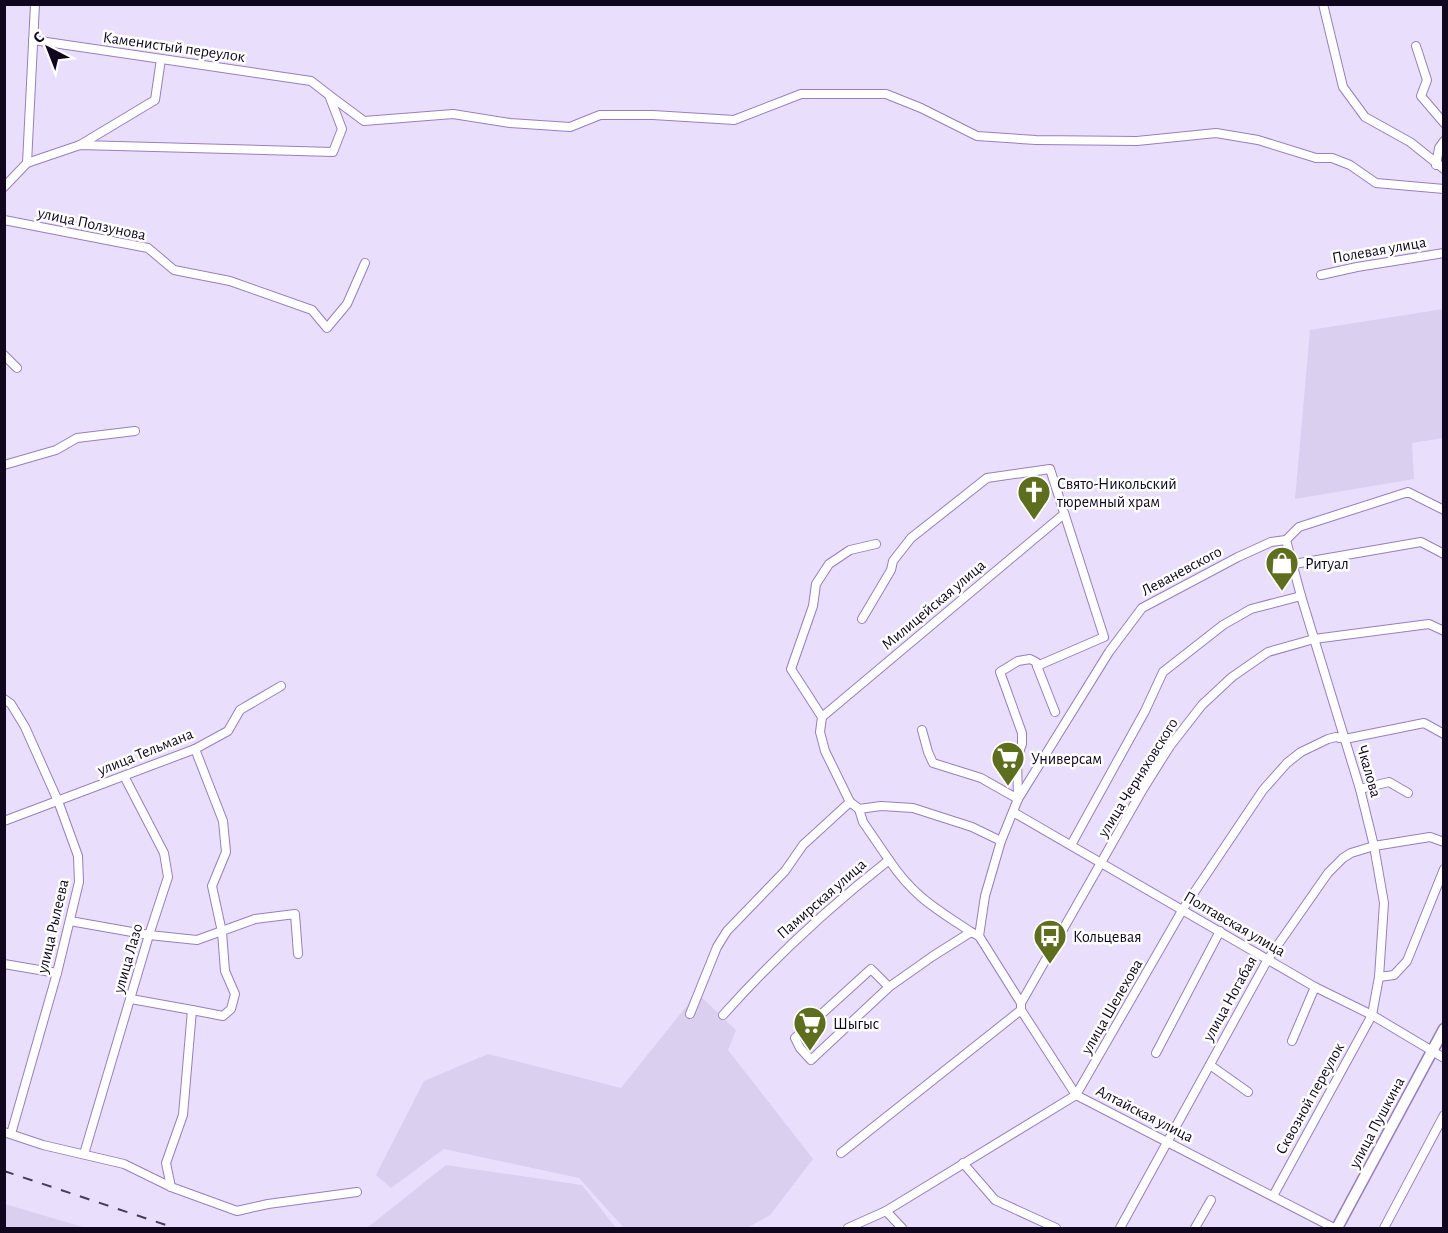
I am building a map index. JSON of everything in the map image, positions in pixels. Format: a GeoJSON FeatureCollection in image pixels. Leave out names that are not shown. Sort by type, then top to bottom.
{"type":"FeatureCollection","features":[{"type":"Feature","properties":{"kind":"street"},"geometry":{"type":"LineString","coordinates":[[27,163],[35,4]]}},
{"type":"Feature","properties":{"kind":"street"},"geometry":{"type":"LineString","coordinates":[[1323,4],[1343,87],[1365,117],[1410,142],[1440,167]]}},
{"type":"Feature","properties":{"kind":"street","name":"Каменистый переулок"},"geometry":{"type":"LineString","coordinates":[[33,40],[311,81],[329,95]]}},
{"type":"Feature","properties":{"kind":"street"},"geometry":{"type":"LineString","coordinates":[[1416,46],[1427,80],[1421,96],[1443,123]]}},
{"type":"Feature","properties":{"kind":"street"},"geometry":{"type":"LineString","coordinates":[[4,187],[27,163],[80,146],[154,100],[161,59]]}},
{"type":"Feature","properties":{"kind":"street"},"geometry":{"type":"LineString","coordinates":[[329,95],[364,121],[453,114],[510,123],[570,127],[600,115],[653,115],[734,120],[801,94],[886,94],[921,108],[977,136],[1036,140],[1137,141],[1216,133],[1258,140],[1316,158],[1332,158],[1350,165],[1376,183],[1443,189]]}},
{"type":"Feature","properties":{"kind":"street"},"geometry":{"type":"LineString","coordinates":[[80,146],[333,152],[342,129],[329,95]]}},
{"type":"Feature","properties":{"kind":"street"},"geometry":{"type":"LineString","coordinates":[[1440,167],[1440,148],[1443,141]]}},
{"type":"Feature","properties":{"kind":"street","name":"улица Ползунова"},"geometry":{"type":"LineString","coordinates":[[4,220],[148,248],[174,270],[230,281],[312,310],[327,328],[347,304],[365,263]]}},
{"type":"Feature","properties":{"kind":"street","name":"Полевая улица"},"geometry":{"type":"LineString","coordinates":[[1321,275],[1443,253]]}},
{"type":"Feature","properties":{"kind":"street"},"geometry":{"type":"LineString","coordinates":[[4,355],[17,368]]}},
{"type":"Feature","properties":{"kind":"street"},"geometry":{"type":"LineString","coordinates":[[4,465],[56,450],[77,438],[135,431]]}},
{"type":"Feature","properties":{"kind":"street","name":"Леваневского"},"geometry":{"type":"LineString","coordinates":[[1018,799],[1017,758],[1022,744],[1022,734],[1000,672],[1018,661],[1030,659],[1036,662],[1037,666],[1104,637],[1050,469]]}},
{"type":"Feature","properties":{"kind":"street","name":"Милицейская улица"},"geometry":{"type":"LineString","coordinates":[[862,619],[891,570],[893,561],[911,538],[987,478],[1050,469]]}},
{"type":"Feature","properties":{"kind":"street","name":"Леваневского"},"geometry":{"type":"LineString","coordinates":[[975,934],[1000,841],[1018,799],[1109,652],[1142,608],[1254,550],[1271,542],[1286,540],[1299,527],[1408,492],[1443,510]]}},
{"type":"Feature","properties":{"kind":"street","name":"Милицейская улица"},"geometry":{"type":"LineString","coordinates":[[822,717],[1064,514]]}},
{"type":"Feature","properties":{"kind":"street","name":"Чкалова"},"geometry":{"type":"LineString","coordinates":[[1286,540],[1360,789],[1374,846],[1384,903],[1379,977],[1372,1015]]}},
{"type":"Feature","properties":{"kind":"street"},"geometry":{"type":"LineString","coordinates":[[1294,564],[1421,542],[1443,554]]}},
{"type":"Feature","properties":{"kind":"street"},"geometry":{"type":"LineString","coordinates":[[876,544],[850,550],[829,564],[816,584],[813,606],[791,669],[822,717],[820,732],[825,751],[850,802],[859,809],[863,822],[889,860]]}},
{"type":"Feature","properties":{"kind":"street"},"geometry":{"type":"LineString","coordinates":[[1071,845],[1145,711],[1163,672],[1223,625],[1251,609],[1301,596]]}},
{"type":"Feature","properties":{"kind":"street","name":"улица Черняховского"},"geometry":{"type":"LineString","coordinates":[[841,1153],[1021,1006],[1159,763],[1202,705],[1232,677],[1268,652],[1314,639],[1429,624],[1443,632]]}},
{"type":"Feature","properties":{"kind":"street"},"geometry":{"type":"LineString","coordinates":[[1037,666],[1055,711]]}},
{"type":"Feature","properties":{"kind":"street","name":"улица Тельмана"},"geometry":{"type":"LineString","coordinates":[[4,821],[195,749],[228,731],[240,710],[281,686]]}},
{"type":"Feature","properties":{"kind":"street","name":"улица Рылеева"},"geometry":{"type":"LineString","coordinates":[[4,699],[11,704],[25,727],[58,801],[78,856],[79,882],[57,973],[8,1133]]}},
{"type":"Feature","properties":{"kind":"street","name":"улица Шелехова"},"geometry":{"type":"LineString","coordinates":[[848,1228],[886,1211],[1076,1095],[1183,909],[1263,790],[1301,752],[1336,737],[1345,739],[1424,723],[1443,734]]}},
{"type":"Feature","properties":{"kind":"street"},"geometry":{"type":"LineString","coordinates":[[922,730],[933,763],[981,778],[1018,799]]}},
{"type":"Feature","properties":{"kind":"street"},"geometry":{"type":"LineString","coordinates":[[131,999],[224,1016],[231,1009],[235,994],[225,971],[222,932],[212,886],[226,852],[223,821],[195,749]]}},
{"type":"Feature","properties":{"kind":"street","name":"улица Лазо"},"geometry":{"type":"LineString","coordinates":[[84,1154],[168,877],[164,853],[124,776]]}},
{"type":"Feature","properties":{"kind":"street"},"geometry":{"type":"LineString","coordinates":[[1360,789],[1389,782],[1408,793]]}},
{"type":"Feature","properties":{"kind":"street"},"geometry":{"type":"LineString","coordinates":[[690,1014],[717,947],[727,931],[751,909],[785,871],[803,845],[850,802]]}},
{"type":"Feature","properties":{"kind":"street"},"geometry":{"type":"LineString","coordinates":[[859,809],[881,806],[913,808],[972,827],[1000,841]]}},
{"type":"Feature","properties":{"kind":"street","name":"Полтавская улица"},"geometry":{"type":"LineString","coordinates":[[1013,812],[1315,987],[1372,1015],[1443,1058]]}},
{"type":"Feature","properties":{"kind":"street","name":"улица Ногабая"},"geometry":{"type":"LineString","coordinates":[[1120,1228],[1268,959],[1328,873],[1351,853],[1374,846],[1430,837],[1443,842]]}},
{"type":"Feature","properties":{"kind":"street","name":"Памирская улица"},"geometry":{"type":"LineString","coordinates":[[723,1015],[788,946],[845,894],[889,860],[903,880],[925,902],[975,934]]}},
{"type":"Feature","properties":{"kind":"street"},"geometry":{"type":"LineString","coordinates":[[1379,977],[1394,975],[1407,961],[1443,869]]}},
{"type":"Feature","properties":{"kind":"street"},"geometry":{"type":"LineString","coordinates":[[70,921],[149,935],[197,940],[255,919],[295,914],[298,954]]}},
{"type":"Feature","properties":{"kind":"street"},"geometry":{"type":"LineString","coordinates":[[1156,1053],[1220,931]]}},
{"type":"Feature","properties":{"kind":"street"},"geometry":{"type":"LineString","coordinates":[[889,987],[871,969],[795,1038],[800,1048],[811,1060],[889,987],[933,956],[975,934]]}},
{"type":"Feature","properties":{"kind":"street","name":"Алтайская улица"},"geometry":{"type":"LineString","coordinates":[[975,934],[1076,1095],[1335,1228]]}},
{"type":"Feature","properties":{"kind":"street"},"geometry":{"type":"LineString","coordinates":[[4,964],[57,973]]}},
{"type":"Feature","properties":{"kind":"street"},"geometry":{"type":"LineString","coordinates":[[1292,1041],[1315,987]]}},
{"type":"Feature","properties":{"kind":"street"},"geometry":{"type":"LineString","coordinates":[[171,1187],[166,1162],[183,1115],[192,1010]]}},
{"type":"Feature","properties":{"kind":"street","name":"Сквозной переулок"},"geometry":{"type":"LineString","coordinates":[[1273,1196],[1372,1015]]}},
{"type":"Feature","properties":{"kind":"street","name":"улица Пушкина"},"geometry":{"type":"LineString","coordinates":[[1335,1228],[1443,1029]]}},
{"type":"Feature","properties":{"kind":"street","name":"улица Ногабая"},"geometry":{"type":"LineString","coordinates":[[1210,1065],[1248,1092]]}},
{"type":"Feature","properties":{"kind":"street"},"geometry":{"type":"LineString","coordinates":[[1384,1228],[1443,1115]]}},
{"type":"Feature","properties":{"kind":"street"},"geometry":{"type":"LineString","coordinates":[[8,1133],[43,1145],[124,1164],[171,1187],[237,1211],[268,1204],[357,1192]]}},
{"type":"Feature","properties":{"kind":"street"},"geometry":{"type":"LineString","coordinates":[[963,1163],[995,1200],[1056,1228]]}},
{"type":"Feature","properties":{"kind":"street"},"geometry":{"type":"LineString","coordinates":[[1195,1228],[1211,1200]]}},
{"type":"Feature","properties":{"kind":"street"},"geometry":{"type":"LineString","coordinates":[[886,1211],[902,1228]]}},
{"type":"Feature","properties":{"kind":"shaded area"},"geometry":{"type":"Polygon","coordinates":[[[1443,309],[1443,438],[1412,443],[1414,479],[1295,499],[1310,330],[1443,309]]]}},
{"type":"Feature","properties":{"kind":"shaded area"},"geometry":{"type":"Polygon","coordinates":[[[697,993],[736,1030],[728,1050],[813,1159],[770,1215],[747,1228],[624,1228],[579,1178],[444,1149],[391,1188],[376,1175],[424,1081],[488,1054],[621,1088],[697,993]]]}},
{"type":"Feature","properties":{"kind":"shaded area"},"geometry":{"type":"Polygon","coordinates":[[[446,1165],[582,1185],[616,1228],[367,1228],[446,1165]]]}},
{"type":"Feature","properties":{"kind":"shaded area"},"geometry":{"type":"Polygon","coordinates":[[[5,1204],[86,1228],[5,1228],[5,1204]]]}},
{"type":"Feature","properties":{"kind":"railway"},"geometry":{"type":"LineString","coordinates":[[4,1171],[175,1228]]}},
{"type":"Feature","properties":{"kind":"place","name":"Свято-Никольский тюремный храм"},"geometry":{"type":"Point","coordinates":[1034,521]}},
{"type":"Feature","properties":{"kind":"place","name":"Ритуал"},"geometry":{"type":"Point","coordinates":[1282,592]}},
{"type":"Feature","properties":{"kind":"place","name":"Универсам"},"geometry":{"type":"Point","coordinates":[1008,787]}},
{"type":"Feature","properties":{"kind":"place","name":"Кольцевая"},"geometry":{"type":"Point","coordinates":[1050,965]}},
{"type":"Feature","properties":{"kind":"place","name":"Шыгыс"},"geometry":{"type":"Point","coordinates":[810,1052]}}]}
